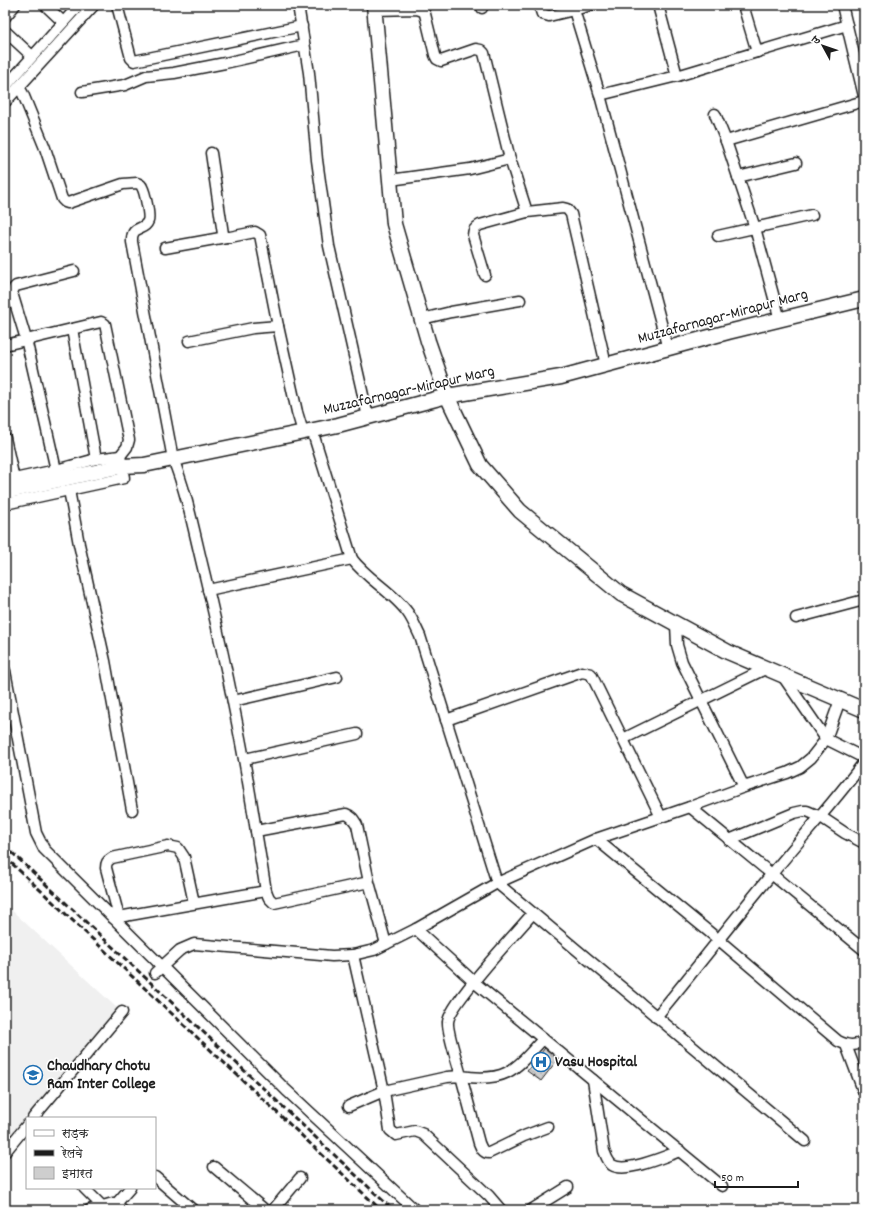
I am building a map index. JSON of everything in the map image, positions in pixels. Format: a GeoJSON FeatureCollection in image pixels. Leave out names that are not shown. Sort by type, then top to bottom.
{"type":"FeatureCollection","features":[{"type":"Feature","properties":{"kind":"main road"},"geometry":{"type":"LineString","coordinates":[[374,8],[394,224],[422,319],[447,396],[480,465],[520,511],[621,594],[728,652],[864,710]]}},
{"type":"Feature","properties":{"kind":"main road","name":"Muzzafarnagar-Mirapur Marg"},"geometry":{"type":"LineString","coordinates":[[5,492],[121,461],[144,465],[307,431],[368,417],[447,396],[561,378],[864,298]]}},
{"type":"Feature","properties":{"kind":"street"},"geometry":{"type":"LineString","coordinates":[[5,17],[15,5]]}},
{"type":"Feature","properties":{"kind":"street"},"geometry":{"type":"LineString","coordinates":[[45,5],[63,22]]}},
{"type":"Feature","properties":{"kind":"street"},"geometry":{"type":"LineString","coordinates":[[5,87],[79,5]]}},
{"type":"Feature","properties":{"kind":"street"},"geometry":{"type":"LineString","coordinates":[[6,98],[19,87],[94,5]]}},
{"type":"Feature","properties":{"kind":"street"},"geometry":{"type":"LineString","coordinates":[[117,5],[131,58],[134,61],[302,26]]}},
{"type":"Feature","properties":{"kind":"street"},"geometry":{"type":"LineString","coordinates":[[298,5],[309,73],[317,160],[329,246],[368,417]]}},
{"type":"Feature","properties":{"kind":"street"},"geometry":{"type":"LineString","coordinates":[[539,5],[542,14],[547,16],[591,5]]}},
{"type":"Feature","properties":{"kind":"street"},"geometry":{"type":"LineString","coordinates":[[658,5],[677,76]]}},
{"type":"Feature","properties":{"kind":"street"},"geometry":{"type":"LineString","coordinates":[[743,5],[757,52]]}},
{"type":"Feature","properties":{"kind":"street"},"geometry":{"type":"LineString","coordinates":[[842,5],[864,96]]}},
{"type":"Feature","properties":{"kind":"street"},"geometry":{"type":"LineString","coordinates":[[374,8],[421,8],[425,14],[435,55],[437,59],[441,61],[476,48],[484,53],[510,159],[527,212]]}},
{"type":"Feature","properties":{"kind":"street"},"geometry":{"type":"LineString","coordinates":[[574,10],[600,95],[668,349]]}},
{"type":"Feature","properties":{"kind":"street"},"geometry":{"type":"LineString","coordinates":[[600,95],[677,76],[847,25]]}},
{"type":"Feature","properties":{"kind":"street"},"geometry":{"type":"LineString","coordinates":[[5,30],[32,56]]}},
{"type":"Feature","properties":{"kind":"street"},"geometry":{"type":"LineString","coordinates":[[82,92],[125,85],[146,76],[174,73],[304,45]]}},
{"type":"Feature","properties":{"kind":"street"},"geometry":{"type":"LineString","coordinates":[[19,87],[45,148],[62,199],[65,202],[68,203],[133,182],[142,187],[149,221],[134,232],[132,235],[132,242],[173,459],[182,480],[245,759],[266,891],[271,901],[277,902],[368,882]]}},
{"type":"Feature","properties":{"kind":"street"},"geometry":{"type":"LineString","coordinates":[[726,141],[864,101]]}},
{"type":"Feature","properties":{"kind":"street"},"geometry":{"type":"LineString","coordinates":[[714,114],[726,141],[756,228],[780,320]]}},
{"type":"Feature","properties":{"kind":"street"},"geometry":{"type":"LineString","coordinates":[[211,153],[223,234],[226,237]]}},
{"type":"Feature","properties":{"kind":"street"},"geometry":{"type":"LineString","coordinates":[[390,180],[470,169],[510,159]]}},
{"type":"Feature","properties":{"kind":"street"},"geometry":{"type":"LineString","coordinates":[[738,177],[796,163]]}},
{"type":"Feature","properties":{"kind":"street"},"geometry":{"type":"LineString","coordinates":[[486,275],[473,232],[476,227],[527,212],[563,208],[567,209],[571,214],[606,365]]}},
{"type":"Feature","properties":{"kind":"street"},"geometry":{"type":"LineString","coordinates":[[718,236],[812,215]]}},
{"type":"Feature","properties":{"kind":"street"},"geometry":{"type":"LineString","coordinates":[[165,248],[226,237],[230,238],[255,232],[259,234],[297,412],[307,431],[352,559],[362,572],[399,603],[408,613],[420,636],[497,883],[805,1141]]}},
{"type":"Feature","properties":{"kind":"street"},"geometry":{"type":"LineString","coordinates":[[56,470],[26,339],[12,295],[16,286],[74,271]]}},
{"type":"Feature","properties":{"kind":"street"},"geometry":{"type":"LineString","coordinates":[[422,319],[520,300]]}},
{"type":"Feature","properties":{"kind":"street"},"geometry":{"type":"LineString","coordinates":[[5,345],[101,322],[105,324],[129,440],[121,461],[124,478],[5,504]]}},
{"type":"Feature","properties":{"kind":"street"},"geometry":{"type":"LineString","coordinates":[[190,342],[253,328],[278,326]]}},
{"type":"Feature","properties":{"kind":"street"},"geometry":{"type":"LineString","coordinates":[[72,329],[96,459]]}},
{"type":"Feature","properties":{"kind":"street"},"geometry":{"type":"LineString","coordinates":[[5,438],[10,480],[96,459],[121,461]]}},
{"type":"Feature","properties":{"kind":"street"},"geometry":{"type":"LineString","coordinates":[[69,490],[132,810]]}},
{"type":"Feature","properties":{"kind":"street"},"geometry":{"type":"LineString","coordinates":[[208,590],[352,559]]}},
{"type":"Feature","properties":{"kind":"street"},"geometry":{"type":"LineString","coordinates":[[796,618],[864,600]]}},
{"type":"Feature","properties":{"kind":"street"},"geometry":{"type":"LineString","coordinates":[[676,624],[678,653],[744,787]]}},
{"type":"Feature","properties":{"kind":"street"},"geometry":{"type":"LineString","coordinates":[[624,739],[767,668]]}},
{"type":"Feature","properties":{"kind":"street"},"geometry":{"type":"LineString","coordinates":[[5,671],[36,833],[44,849],[116,918],[158,970],[415,1210]]}},
{"type":"Feature","properties":{"kind":"street"},"geometry":{"type":"LineString","coordinates":[[446,720],[582,672],[588,673],[593,677],[661,817]]}},
{"type":"Feature","properties":{"kind":"street"},"geometry":{"type":"LineString","coordinates":[[782,674],[826,739],[864,758]]}},
{"type":"Feature","properties":{"kind":"street"},"geometry":{"type":"LineString","coordinates":[[233,701],[337,677]]}},
{"type":"Feature","properties":{"kind":"street"},"geometry":{"type":"LineString","coordinates":[[158,970],[180,950],[188,946],[198,944],[304,955],[332,956],[353,955],[374,950],[416,929],[497,883],[596,839],[690,808],[800,767],[811,758],[826,739],[840,700]]}},
{"type":"Feature","properties":{"kind":"street"},"geometry":{"type":"LineString","coordinates":[[245,759],[358,734]]}},
{"type":"Feature","properties":{"kind":"street"},"geometry":{"type":"LineString","coordinates":[[656,1017],[771,874],[821,817],[864,762]]}},
{"type":"Feature","properties":{"kind":"street"},"geometry":{"type":"LineString","coordinates":[[690,808],[864,950]]}},
{"type":"Feature","properties":{"kind":"street"},"geometry":{"type":"LineString","coordinates":[[730,840],[798,812],[807,811],[821,817],[845,833],[864,842]]}},
{"type":"Feature","properties":{"kind":"street"},"geometry":{"type":"LineString","coordinates":[[256,831],[346,814],[350,815],[357,825],[368,882],[386,944]]}},
{"type":"Feature","properties":{"kind":"street"},"geometry":{"type":"LineString","coordinates":[[596,839],[719,940],[838,1041],[846,1045],[864,1042]]}},
{"type":"Feature","properties":{"kind":"street"},"geometry":{"type":"LineString","coordinates":[[116,918],[106,868],[108,860],[168,846],[178,848],[184,858],[194,903]]}},
{"type":"Feature","properties":{"kind":"street"},"geometry":{"type":"LineString","coordinates":[[116,918],[266,891]]}},
{"type":"Feature","properties":{"kind":"street"},"geometry":{"type":"LineString","coordinates":[[533,913],[474,982],[454,1008],[449,1017],[448,1027],[479,1143],[483,1151],[489,1153],[524,1136],[548,1127]]}},
{"type":"Feature","properties":{"kind":"street"},"geometry":{"type":"LineString","coordinates":[[416,929],[474,982],[722,1186]]}},
{"type":"Feature","properties":{"kind":"street"},"geometry":{"type":"LineString","coordinates":[[353,955],[384,1091],[390,1130],[396,1135],[415,1131],[422,1134],[489,1196],[501,1210]]}},
{"type":"Feature","properties":{"kind":"street"},"geometry":{"type":"LineString","coordinates":[[34,1117],[122,1012]]}},
{"type":"Feature","properties":{"kind":"street"},"geometry":{"type":"LineString","coordinates":[[350,1106],[384,1091],[441,1079],[461,1076],[495,1078],[505,1074],[521,1064],[543,1039]]}},
{"type":"Feature","properties":{"kind":"street"},"geometry":{"type":"LineString","coordinates":[[846,1045],[864,1093]]}},
{"type":"Feature","properties":{"kind":"street"},"geometry":{"type":"LineString","coordinates":[[593,1080],[604,1151],[606,1157],[612,1165],[623,1167],[634,1166],[680,1152]]}},
{"type":"Feature","properties":{"kind":"street"},"geometry":{"type":"LineString","coordinates":[[5,1152],[26,1130]]}},
{"type":"Feature","properties":{"kind":"street"},"geometry":{"type":"LineString","coordinates":[[214,1166],[265,1210]]}},
{"type":"Feature","properties":{"kind":"street"},"geometry":{"type":"LineString","coordinates":[[156,1178],[193,1210]]}},
{"type":"Feature","properties":{"kind":"street"},"geometry":{"type":"LineString","coordinates":[[273,1210],[300,1178]]}},
{"type":"Feature","properties":{"kind":"street"},"geometry":{"type":"LineString","coordinates":[[531,1210],[568,1186]]}},
{"type":"Feature","properties":{"kind":"street"},"geometry":{"type":"LineString","coordinates":[[89,1210],[108,1204],[120,1207],[129,1189]]}},
{"type":"Feature","properties":{"kind":"street"},"geometry":{"type":"LineString","coordinates":[[86,1190],[102,1206]]}},
{"type":"Feature","properties":{"kind":"street"},"geometry":{"type":"LineString","coordinates":[[85,1210],[86,1190]]}},
{"type":"Feature","properties":{"kind":"shaded area","name":"Chaudhary Chotu Ram Inter College"},"geometry":{"type":"Polygon","coordinates":[[[5,904],[117,1008],[5,1141],[5,904]]]}},
{"type":"Feature","properties":{"kind":"building"},"geometry":{"type":"Polygon","coordinates":[[[548,1044],[561,1055],[541,1081],[527,1071],[548,1044]]]}},
{"type":"Feature","properties":{"kind":"waterway"},"geometry":{"type":"LineString","coordinates":[[80,11],[86,5]]}},
{"type":"Feature","properties":{"kind":"railway"},"geometry":{"type":"LineString","coordinates":[[5,846],[393,1210]]}},
{"type":"Feature","properties":{"kind":"railway"},"geometry":{"type":"LineString","coordinates":[[5,857],[381,1210]]}},
{"type":"Feature","properties":{"kind":"place","name":"Vasu Hospital"},"geometry":{"type":"Point","coordinates":[541,1062]}},
{"type":"Feature","properties":{"kind":"place","name":"Chaudhary Chotu Ram Inter College"},"geometry":{"type":"Point","coordinates":[33,1075]}}]}
